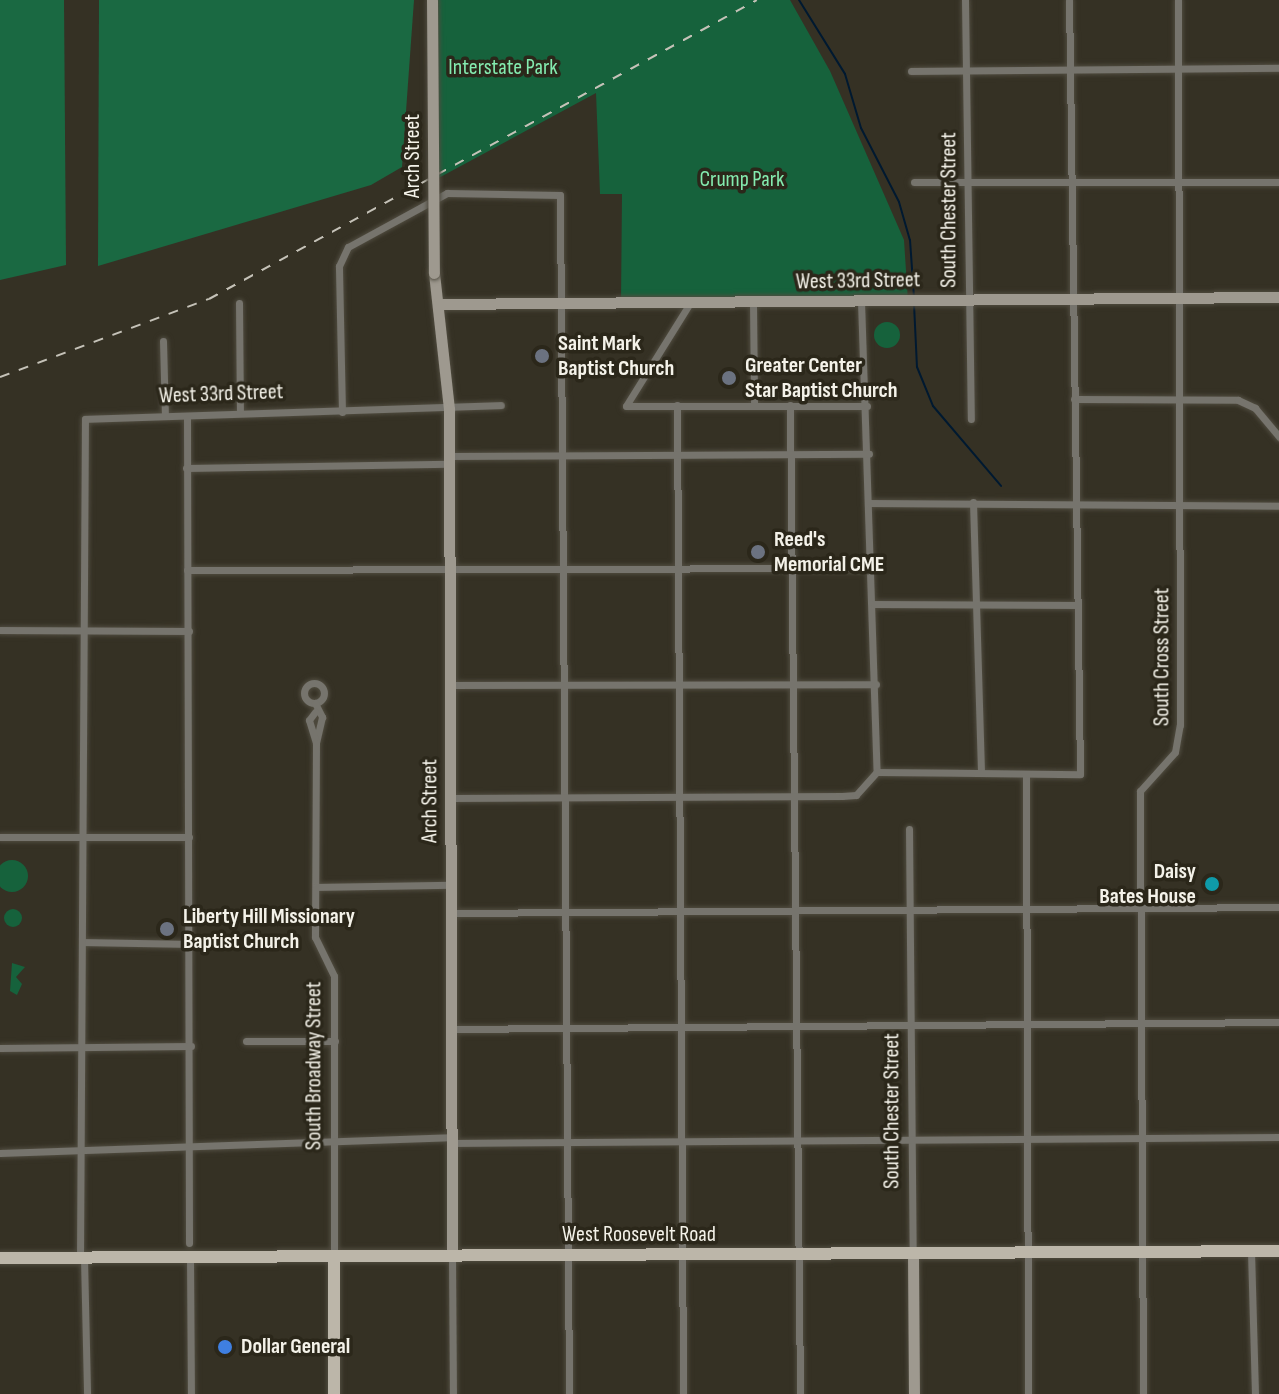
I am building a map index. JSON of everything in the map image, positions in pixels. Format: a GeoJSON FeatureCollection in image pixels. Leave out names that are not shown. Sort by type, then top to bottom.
{"type":"FeatureCollection","features":[{"type":"Feature","properties":{"kind":"main road","name":"Arch Street"},"geometry":{"type":"LineString","coordinates":[[432,0],[434,273],[449,409],[452,1256]]}},
{"type":"Feature","properties":{"kind":"main road","name":"West 33rd Street"},"geometry":{"type":"LineString","coordinates":[[438,304],[1279,297]]}},
{"type":"Feature","properties":{"kind":"main road","name":"West Roosevelt Road"},"geometry":{"type":"LineString","coordinates":[[0,1258],[1279,1251]]}},
{"type":"Feature","properties":{"kind":"main road","name":"South Chester Street"},"geometry":{"type":"LineString","coordinates":[[913,1254],[914,1394]]}},
{"type":"Feature","properties":{"kind":"main road","name":"South Broadway Street"},"geometry":{"type":"LineString","coordinates":[[334,1257],[334,1394]]}},
{"type":"Feature","properties":{"kind":"street","name":"South Chester Street"},"geometry":{"type":"LineString","coordinates":[[965,0],[971,419]]}},
{"type":"Feature","properties":{"kind":"street"},"geometry":{"type":"LineString","coordinates":[[877,772],[1080,774],[1074,399],[1076,299],[1069,0]]}},
{"type":"Feature","properties":{"kind":"street","name":"South Cross Street"},"geometry":{"type":"LineString","coordinates":[[1143,1394],[1140,791],[1179,737],[1182,298],[1178,0]]}},
{"type":"Feature","properties":{"kind":"street"},"geometry":{"type":"LineString","coordinates":[[911,71],[1279,68]]}},
{"type":"Feature","properties":{"kind":"street"},"geometry":{"type":"LineString","coordinates":[[914,182],[969,187],[1279,182]]}},
{"type":"Feature","properties":{"kind":"street"},"geometry":{"type":"LineString","coordinates":[[342,412],[341,256],[447,193],[560,195],[564,1143],[569,1394]]}},
{"type":"Feature","properties":{"kind":"street"},"geometry":{"type":"LineString","coordinates":[[451,798],[677,799],[856,795],[877,772],[871,503],[861,301]]}},
{"type":"Feature","properties":{"kind":"street"},"geometry":{"type":"LineString","coordinates":[[753,302],[754,403]]}},
{"type":"Feature","properties":{"kind":"street"},"geometry":{"type":"LineString","coordinates":[[239,303],[240,413]]}},
{"type":"Feature","properties":{"kind":"street"},"geometry":{"type":"LineString","coordinates":[[690,303],[626,406],[754,403],[867,406]]}},
{"type":"Feature","properties":{"kind":"street"},"geometry":{"type":"LineString","coordinates":[[163,341],[165,416]]}},
{"type":"Feature","properties":{"kind":"street"},"geometry":{"type":"LineString","coordinates":[[1074,399],[1247,403],[1279,437]]}},
{"type":"Feature","properties":{"kind":"street","name":"West 33rd Street"},"geometry":{"type":"LineString","coordinates":[[86,631],[85,419],[501,405]]}},
{"type":"Feature","properties":{"kind":"street"},"geometry":{"type":"LineString","coordinates":[[677,405],[679,1255],[683,1394]]}},
{"type":"Feature","properties":{"kind":"street"},"geometry":{"type":"LineString","coordinates":[[790,405],[792,1026],[800,1394]]}},
{"type":"Feature","properties":{"kind":"street"},"geometry":{"type":"LineString","coordinates":[[187,417],[191,1046],[189,1243]]}},
{"type":"Feature","properties":{"kind":"street"},"geometry":{"type":"LineString","coordinates":[[186,468],[561,456],[869,454]]}},
{"type":"Feature","properties":{"kind":"street"},"geometry":{"type":"LineString","coordinates":[[973,502],[981,773]]}},
{"type":"Feature","properties":{"kind":"street"},"geometry":{"type":"LineString","coordinates":[[871,503],[1075,502],[1279,506]]}},
{"type":"Feature","properties":{"kind":"street"},"geometry":{"type":"LineString","coordinates":[[187,570],[872,568]]}},
{"type":"Feature","properties":{"kind":"street"},"geometry":{"type":"LineString","coordinates":[[874,604],[1077,605]]}},
{"type":"Feature","properties":{"kind":"street"},"geometry":{"type":"LineString","coordinates":[[0,630],[189,631]]}},
{"type":"Feature","properties":{"kind":"street"},"geometry":{"type":"LineString","coordinates":[[86,631],[86,838],[79,1152],[87,1394]]}},
{"type":"Feature","properties":{"kind":"street"},"geometry":{"type":"LineString","coordinates":[[450,685],[876,684]]}},
{"type":"Feature","properties":{"kind":"street","name":"South Broadway Street"},"geometry":{"type":"LineString","coordinates":[[315,708],[309,720],[316,743],[315,941],[333,968],[334,1257]]}},
{"type":"Feature","properties":{"kind":"street"},"geometry":{"type":"LineString","coordinates":[[1026,775],[1023,910],[1028,1394]]}},
{"type":"Feature","properties":{"kind":"street","name":"South Chester Street"},"geometry":{"type":"LineString","coordinates":[[909,829],[913,1254]]}},
{"type":"Feature","properties":{"kind":"street"},"geometry":{"type":"LineString","coordinates":[[0,837],[189,837]]}},
{"type":"Feature","properties":{"kind":"street"},"geometry":{"type":"LineString","coordinates":[[316,887],[449,885]]}},
{"type":"Feature","properties":{"kind":"street"},"geometry":{"type":"LineString","coordinates":[[449,913],[1279,907]]}},
{"type":"Feature","properties":{"kind":"street"},"geometry":{"type":"LineString","coordinates":[[84,942],[190,944]]}},
{"type":"Feature","properties":{"kind":"street"},"geometry":{"type":"LineString","coordinates":[[450,1029],[1279,1022]]}},
{"type":"Feature","properties":{"kind":"street"},"geometry":{"type":"LineString","coordinates":[[246,1041],[335,1041]]}},
{"type":"Feature","properties":{"kind":"street"},"geometry":{"type":"LineString","coordinates":[[0,1048],[191,1046]]}},
{"type":"Feature","properties":{"kind":"street"},"geometry":{"type":"LineString","coordinates":[[0,1153],[335,1139],[564,1143],[1279,1137]]}},
{"type":"Feature","properties":{"kind":"street"},"geometry":{"type":"LineString","coordinates":[[1251,1251],[1255,1394]]}},
{"type":"Feature","properties":{"kind":"street"},"geometry":{"type":"LineString","coordinates":[[452,1256],[453,1394]]}},
{"type":"Feature","properties":{"kind":"street"},"geometry":{"type":"LineString","coordinates":[[190,1258],[191,1394]]}},
{"type":"Feature","properties":{"kind":"green space"},"geometry":{"type":"Polygon","coordinates":[[[0,0],[64,0],[66,265],[0,280],[0,0]]]}},
{"type":"Feature","properties":{"kind":"green space"},"geometry":{"type":"Polygon","coordinates":[[[99,0],[414,0],[402,167],[371,185],[98,266],[99,0]]]}},
{"type":"Feature","properties":{"kind":"green space","name":"Crump Park"},"geometry":{"type":"Polygon","coordinates":[[[432,0],[790,0],[830,71],[904,240],[908,301],[621,302],[622,194],[600,194],[596,93],[433,181],[432,0]]]}},
{"type":"Feature","properties":{"kind":"green space"},"geometry":{"type":"Polygon","coordinates":[[[887,322],[896,326],[900,335],[896,344],[887,348],[878,344],[874,335],[878,326],[887,322]]]}},
{"type":"Feature","properties":{"kind":"green space"},"geometry":{"type":"Polygon","coordinates":[[[12,860],[23,865],[28,876],[23,887],[12,892],[1,887],[-4,876],[1,865],[12,860]]]}},
{"type":"Feature","properties":{"kind":"green space"},"geometry":{"type":"Polygon","coordinates":[[[9,909],[17,909],[22,918],[20,925],[9,927],[4,922],[4,914],[9,909]]]}},
{"type":"Feature","properties":{"kind":"green space"},"geometry":{"type":"Polygon","coordinates":[[[12,963],[25,967],[16,977],[22,984],[17,995],[10,991],[12,963]]]}},
{"type":"Feature","properties":{"kind":"waterway"},"geometry":{"type":"LineString","coordinates":[[799,0],[845,74],[861,128],[899,202],[910,240],[914,297]]}},
{"type":"Feature","properties":{"kind":"waterway"},"geometry":{"type":"LineString","coordinates":[[914,304],[917,367],[933,406],[1001,486]]}},
{"type":"Feature","properties":{"kind":"railway"},"geometry":{"type":"LineString","coordinates":[[0,377],[209,299],[757,0]]}},
{"type":"Feature","properties":{"kind":"place","name":"Saint Mark Baptist Church"},"geometry":{"type":"Point","coordinates":[542,356]}},
{"type":"Feature","properties":{"kind":"place","name":"Greater Center Star Baptist Church"},"geometry":{"type":"Point","coordinates":[729,378]}},
{"type":"Feature","properties":{"kind":"place","name":"Reed's Memorial CME"},"geometry":{"type":"Point","coordinates":[758,552]}},
{"type":"Feature","properties":{"kind":"place","name":"Daisy Bates House"},"geometry":{"type":"Point","coordinates":[1212,884]}},
{"type":"Feature","properties":{"kind":"place","name":"Liberty Hill Missionary Baptist Church"},"geometry":{"type":"Point","coordinates":[167,929]}},
{"type":"Feature","properties":{"kind":"place","name":"Dollar General"},"geometry":{"type":"Point","coordinates":[225,1347]}},
{"type":"Feature","properties":{"kind":"park label","name":"Interstate Park"},"geometry":{"type":"Point","coordinates":[503,68]}}]}
